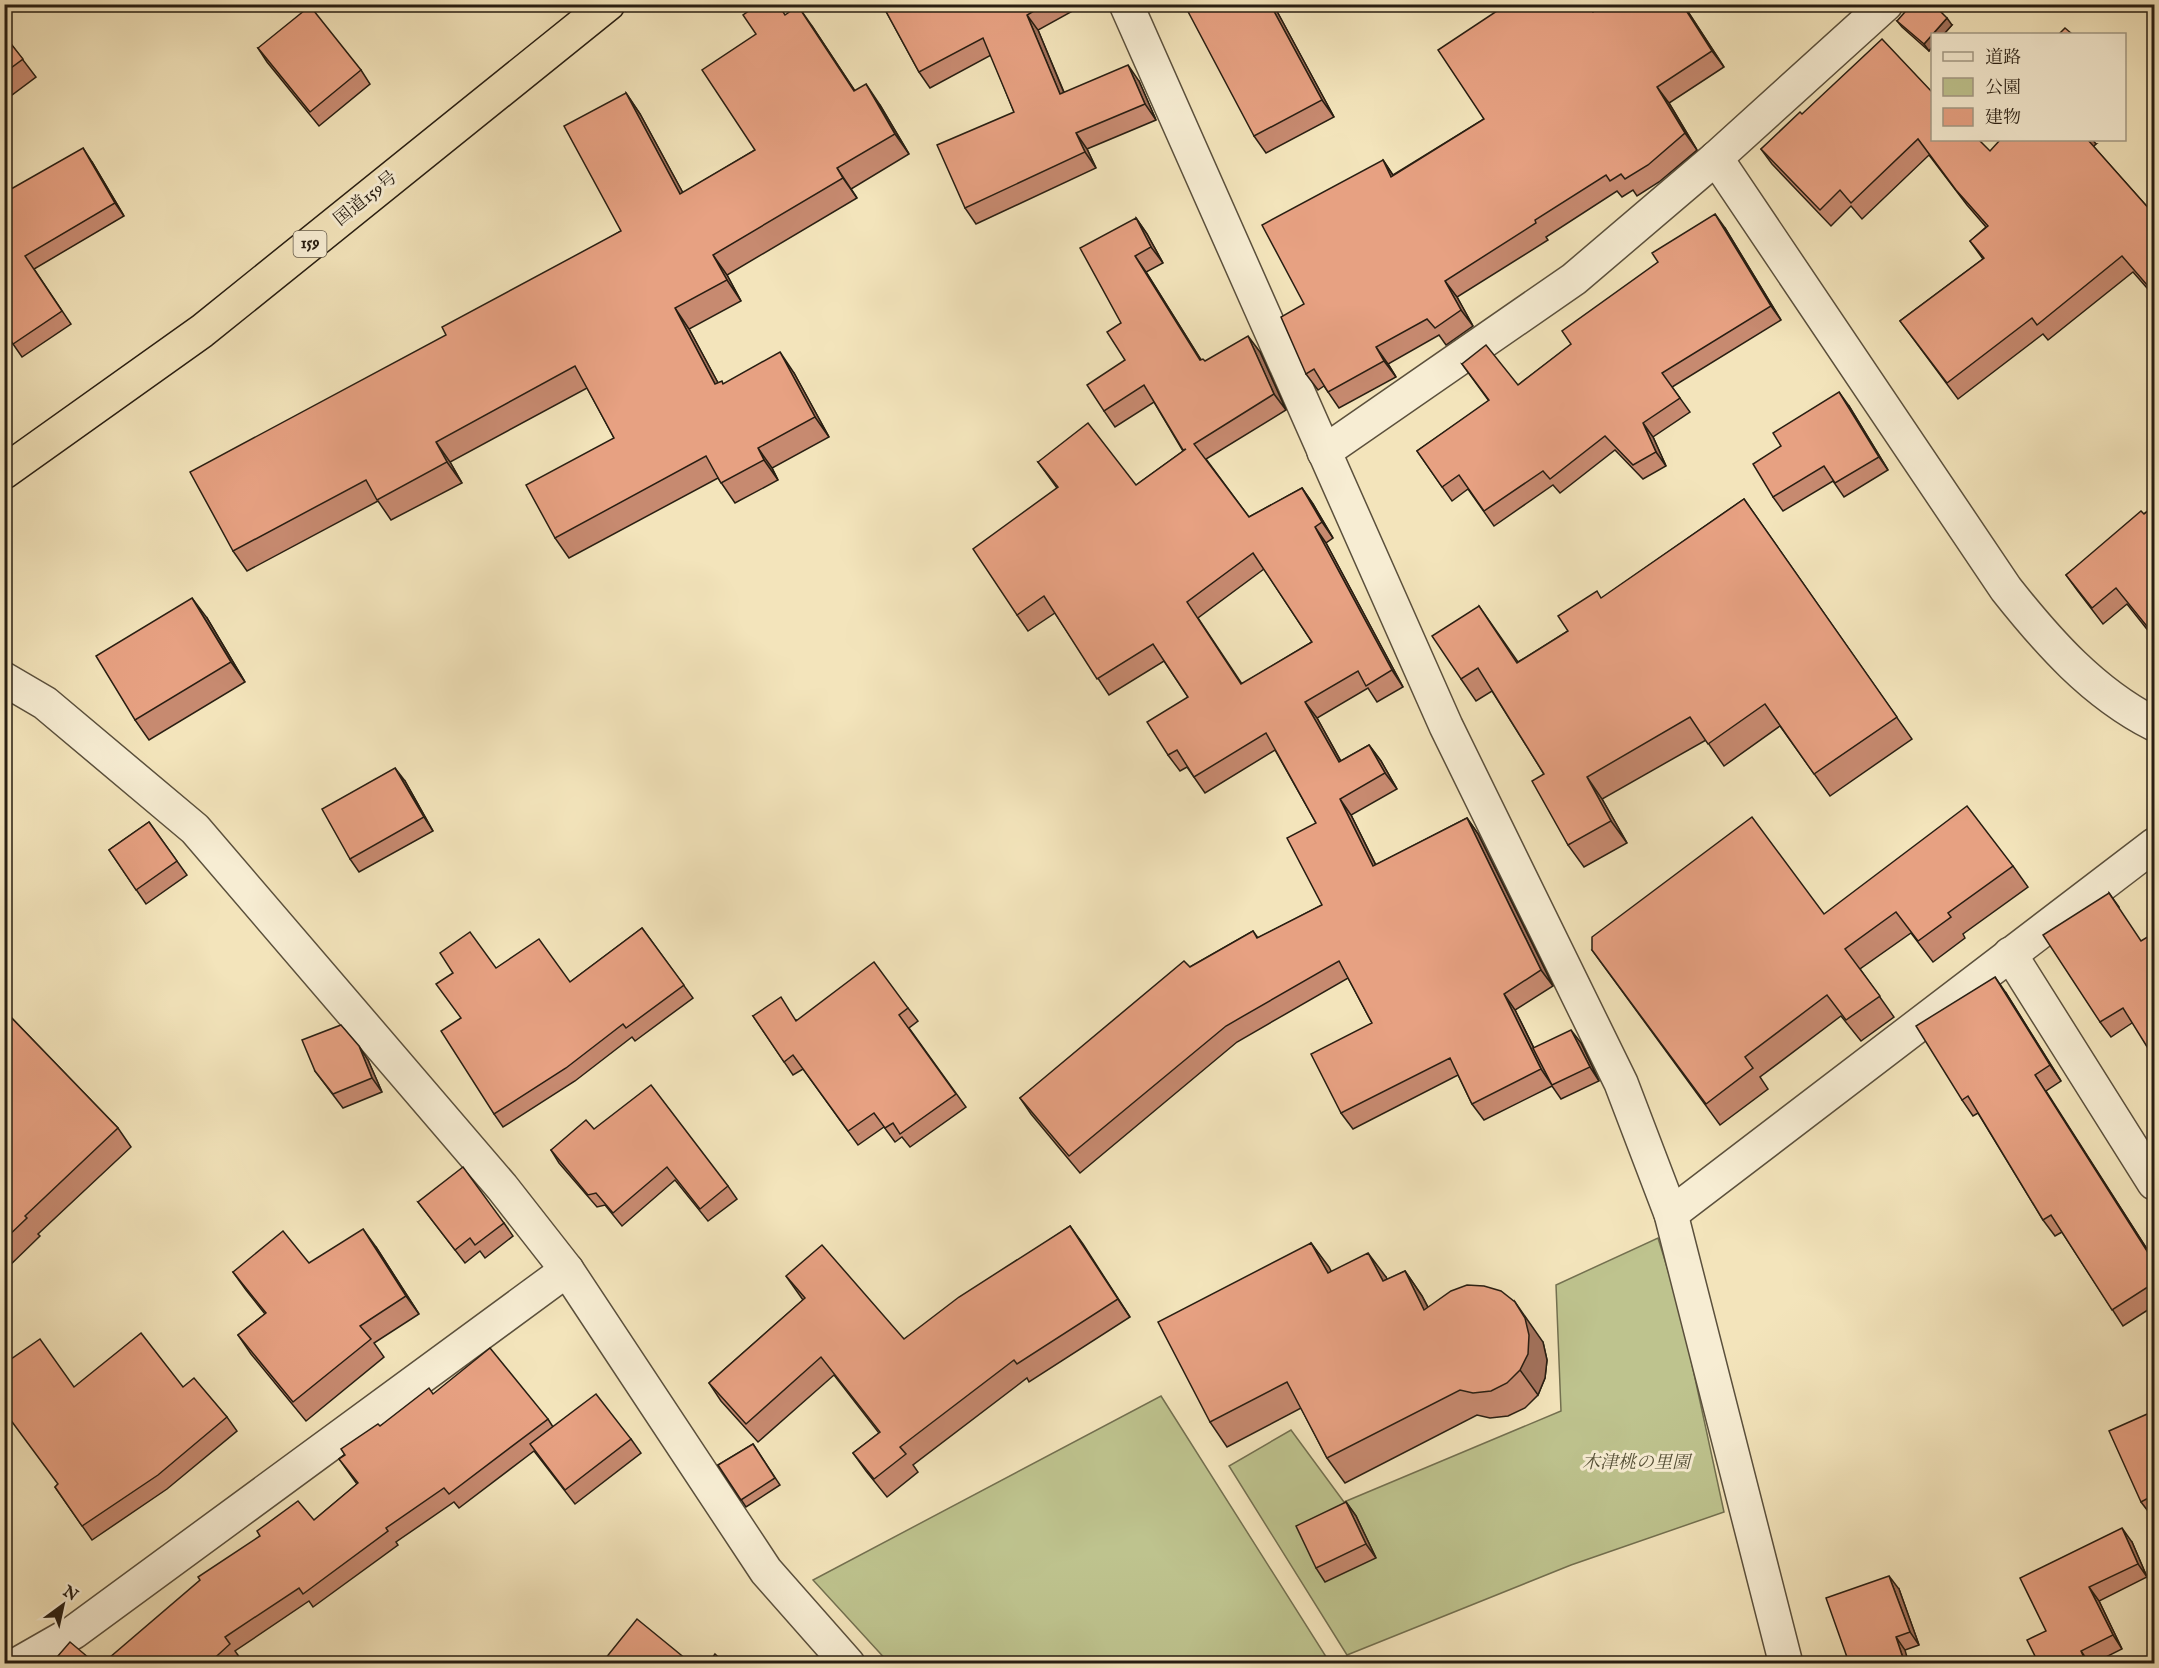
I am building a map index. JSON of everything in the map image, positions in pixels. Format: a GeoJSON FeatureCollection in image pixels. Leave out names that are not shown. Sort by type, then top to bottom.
{"type":"FeatureCollection","features":[{"type":"Feature","properties":{"kind":"highway","name":"国道159号"},"geometry":{"type":"LineString","coordinates":[[4,472],[202,331],[608,4]]}},
{"type":"Feature","properties":{"kind":"street"},"geometry":{"type":"LineString","coordinates":[[1126,4],[1446,726],[1621,1083],[1671,1214],[1786,1664]]}},
{"type":"Feature","properties":{"kind":"street"},"geometry":{"type":"LineString","coordinates":[[1324,452],[1574,279],[1716,158],[1886,4]]}},
{"type":"Feature","properties":{"kind":"street"},"geometry":{"type":"LineString","coordinates":[[1716,158],[2012,597],[2043,637],[2087,679],[2136,715],[2154,724]]}},
{"type":"Feature","properties":{"kind":"street"},"geometry":{"type":"LineString","coordinates":[[4,679],[45,703],[195,829],[502,1187],[567,1270],[766,1571],[848,1664]]}},
{"type":"Feature","properties":{"kind":"street"},"geometry":{"type":"LineString","coordinates":[[1671,1214],[2154,845]]}},
{"type":"Feature","properties":{"kind":"street"},"geometry":{"type":"LineString","coordinates":[[2010,954],[2154,1183]]}},
{"type":"Feature","properties":{"kind":"street"},"geometry":{"type":"LineString","coordinates":[[18,1664],[74,1632],[567,1270]]}},
{"type":"Feature","properties":{"kind":"green space","name":"木津桃の里園"},"geometry":{"type":"Polygon","coordinates":[[[1658,1238],[1680,1309],[1724,1512],[1571,1565],[1347,1655],[1229,1466],[1291,1430],[1344,1502],[1561,1411],[1556,1285],[1658,1238]]]}},
{"type":"Feature","properties":{"kind":"green space"},"geometry":{"type":"Polygon","coordinates":[[[1161,1396],[1330,1663],[889,1663],[813,1580],[1161,1396]]]}},
{"type":"Feature","properties":{"kind":"building"},"geometry":{"type":"Polygon","coordinates":[[[759,4],[778,4],[785,15],[798,6],[854,91],[866,84],[895,134],[837,168],[843,178],[713,255],[727,280],[675,308],[715,384],[722,381],[723,384],[780,352],[815,417],[758,448],[764,460],[721,483],[706,456],[555,538],[526,485],[614,438],[575,366],[436,442],[447,462],[377,500],[366,480],[233,551],[190,472],[446,335],[442,327],[621,231],[564,126],[626,93],[680,194],[755,150],[702,70],[756,34],[743,15],[759,4]]]}},
{"type":"Feature","properties":{"kind":"building"},"geometry":{"type":"Polygon","coordinates":[[[882,4],[1046,4],[1027,15],[1060,94],[1128,65],[1145,104],[1076,133],[1085,152],[965,208],[937,145],[1014,112],[983,38],[919,72],[882,4]]]}},
{"type":"Feature","properties":{"kind":"building"},"geometry":{"type":"Polygon","coordinates":[[[1184,4],[1270,4],[1322,100],[1254,136],[1184,4]]]}},
{"type":"Feature","properties":{"kind":"building"},"geometry":{"type":"Polygon","coordinates":[[[1497,4],[1589,4],[1593,12],[1605,4],[1682,4],[1712,51],[1657,87],[1685,133],[1648,165],[1625,179],[1621,174],[1610,181],[1606,175],[1445,281],[1461,310],[1435,328],[1427,319],[1376,347],[1384,361],[1328,392],[1314,369],[1306,374],[1281,317],[1304,304],[1262,225],[1383,160],[1391,177],[1484,119],[1438,50],[1500,9],[1497,4]]]}},
{"type":"Feature","properties":{"kind":"building"},"geometry":{"type":"Polygon","coordinates":[[[1912,4],[1933,4],[1947,18],[1934,33],[1931,33],[1924,44],[1897,21],[1912,4]]]}},
{"type":"Feature","properties":{"kind":"building"},"geometry":{"type":"Polygon","coordinates":[[[310,6],[361,70],[310,112],[258,48],[310,6]]]}},
{"type":"Feature","properties":{"kind":"building"},"geometry":{"type":"Polygon","coordinates":[[[2065,28],[2071,33],[2060,33],[2065,28]]]}},
{"type":"Feature","properties":{"kind":"building"},"geometry":{"type":"Polygon","coordinates":[[[4,35],[23,59],[4,73],[4,35]]]}},
{"type":"Feature","properties":{"kind":"building"},"geometry":{"type":"Polygon","coordinates":[[[1882,39],[1931,91],[1931,141],[1980,141],[1990,151],[1999,141],[2089,141],[2151,211],[2154,206],[2154,293],[2122,256],[2037,325],[2032,318],[1947,383],[1900,321],[1984,258],[1970,241],[1988,226],[1956,190],[1918,139],[1851,203],[1840,190],[1820,210],[1761,149],[1800,112],[1802,114],[1882,39]]]}},
{"type":"Feature","properties":{"kind":"building"},"geometry":{"type":"Polygon","coordinates":[[[83,148],[115,203],[25,256],[62,311],[13,344],[4,331],[4,193],[83,148]]]}},
{"type":"Feature","properties":{"kind":"building"},"geometry":{"type":"Polygon","coordinates":[[[1715,214],[1771,306],[1662,373],[1680,398],[1643,423],[1656,452],[1633,465],[1605,436],[1550,479],[1543,471],[1484,511],[1459,475],[1442,487],[1417,451],[1489,400],[1462,364],[1486,345],[1518,385],[1571,344],[1562,331],[1658,262],[1652,253],[1715,214]]]}},
{"type":"Feature","properties":{"kind":"building"},"geometry":{"type":"Polygon","coordinates":[[[1136,218],[1151,247],[1135,256],[1200,360],[1205,361],[1248,336],[1274,394],[1194,444],[1249,517],[1302,488],[1322,522],[1315,527],[1392,670],[1366,686],[1358,671],[1305,702],[1339,762],[1369,745],[1385,773],[1340,799],[1373,866],[1467,818],[1541,970],[1504,994],[1541,1069],[1472,1104],[1450,1058],[1341,1113],[1311,1054],[1372,1023],[1339,961],[1226,1026],[1069,1156],[1020,1098],[1184,961],[1190,967],[1253,931],[1257,938],[1322,905],[1287,838],[1316,823],[1266,733],[1194,777],[1177,750],[1168,755],[1147,722],[1188,697],[1153,644],[1097,679],[1044,596],[1017,615],[973,549],[1058,487],[1038,462],[1088,423],[1136,485],[1186,449],[1183,450],[1144,385],[1104,411],[1087,385],[1125,360],[1107,332],[1121,323],[1080,248],[1136,218]],[[1253,553],[1187,602],[1241,684],[1312,642],[1253,553]]]}},
{"type":"Feature","properties":{"kind":"building"},"geometry":{"type":"Polygon","coordinates":[[[1839,392],[1879,457],[1835,483],[1824,466],[1773,497],[1753,464],[1781,446],[1773,433],[1839,392]]]}},
{"type":"Feature","properties":{"kind":"building"},"geometry":{"type":"Polygon","coordinates":[[[1744,499],[1897,717],[1814,774],[1765,704],[1708,744],[1690,717],[1587,777],[1611,821],[1568,845],[1532,781],[1544,774],[1478,668],[1461,679],[1432,636],[1479,606],[1517,663],[1568,631],[1558,616],[1597,591],[1601,598],[1744,499]]]}},
{"type":"Feature","properties":{"kind":"building"},"geometry":{"type":"Polygon","coordinates":[[[2154,506],[2154,635],[2116,588],[2092,608],[2066,575],[2141,511],[2144,514],[2154,506]]]}},
{"type":"Feature","properties":{"kind":"building"},"geometry":{"type":"Polygon","coordinates":[[[192,598],[231,662],[135,720],[96,656],[192,598]]]}},
{"type":"Feature","properties":{"kind":"building"},"geometry":{"type":"Polygon","coordinates":[[[395,768],[424,817],[350,859],[322,809],[395,768]]]}},
{"type":"Feature","properties":{"kind":"building"},"geometry":{"type":"Polygon","coordinates":[[[1967,806],[2013,866],[1948,913],[1951,917],[1918,941],[1896,912],[1845,949],[1880,996],[1846,1020],[1827,995],[1745,1057],[1753,1068],[1706,1104],[1592,950],[1592,937],[1752,817],[1824,914],[1967,806]]]}},
{"type":"Feature","properties":{"kind":"building"},"geometry":{"type":"Polygon","coordinates":[[[149,822],[177,861],[136,890],[109,850],[149,822]]]}},
{"type":"Feature","properties":{"kind":"building"},"geometry":{"type":"Polygon","coordinates":[[[2109,893],[2141,941],[2154,933],[2154,1058],[2123,1008],[2100,1022],[2043,935],[2109,893]]]}},
{"type":"Feature","properties":{"kind":"building"},"geometry":{"type":"Polygon","coordinates":[[[642,928],[684,985],[626,1028],[623,1024],[566,1068],[494,1114],[441,1031],[461,1018],[436,984],[453,973],[440,953],[470,932],[496,968],[539,939],[570,982],[642,928]]]}},
{"type":"Feature","properties":{"kind":"building"},"geometry":{"type":"Polygon","coordinates":[[[874,962],[908,1008],[899,1015],[956,1094],[900,1134],[893,1123],[885,1128],[874,1113],[848,1131],[793,1055],[784,1062],[753,1016],[781,997],[796,1021],[874,962]]]}},
{"type":"Feature","properties":{"kind":"building"},"geometry":{"type":"Polygon","coordinates":[[[1995,977],[2050,1065],[2035,1075],[2154,1262],[2154,1283],[2112,1310],[2051,1215],[2043,1220],[1968,1096],[1962,1100],[1916,1026],[1995,977]]]}},
{"type":"Feature","properties":{"kind":"building"},"geometry":{"type":"Polygon","coordinates":[[[4,1010],[118,1128],[25,1216],[27,1218],[4,1240],[4,1010]]]}},
{"type":"Feature","properties":{"kind":"building"},"geometry":{"type":"Polygon","coordinates":[[[341,1025],[359,1046],[372,1078],[333,1094],[315,1071],[302,1040],[341,1025]]]}},
{"type":"Feature","properties":{"kind":"building"},"geometry":{"type":"Polygon","coordinates":[[[1571,1030],[1590,1067],[1552,1085],[1533,1048],[1571,1030]]]}},
{"type":"Feature","properties":{"kind":"building"},"geometry":{"type":"Polygon","coordinates":[[[651,1085],[728,1186],[700,1209],[667,1167],[613,1213],[596,1193],[588,1195],[551,1150],[586,1120],[594,1129],[651,1085]]]}},
{"type":"Feature","properties":{"kind":"building"},"geometry":{"type":"Polygon","coordinates":[[[463,1167],[504,1223],[475,1245],[470,1238],[455,1250],[418,1202],[463,1167]]]}},
{"type":"Feature","properties":{"kind":"building"},"geometry":{"type":"Polygon","coordinates":[[[1070,1226],[1118,1299],[1017,1364],[1014,1360],[900,1447],[906,1454],[874,1479],[853,1453],[880,1432],[821,1357],[746,1424],[709,1383],[805,1298],[786,1276],[822,1245],[904,1339],[959,1297],[1070,1226]]]}},
{"type":"Feature","properties":{"kind":"building"},"geometry":{"type":"Polygon","coordinates":[[[363,1229],[406,1296],[360,1326],[371,1339],[293,1402],[238,1335],[266,1313],[233,1272],[283,1231],[309,1263],[363,1229]]]}},
{"type":"Feature","properties":{"kind":"building"},"geometry":{"type":"Polygon","coordinates":[[[1311,1243],[1328,1273],[1368,1253],[1383,1281],[1405,1271],[1424,1310],[1451,1291],[1467,1285],[1484,1286],[1501,1291],[1515,1302],[1525,1318],[1529,1335],[1528,1354],[1520,1370],[1507,1383],[1491,1391],[1473,1393],[1460,1390],[1327,1458],[1287,1382],[1210,1422],[1158,1322],[1311,1243]]]}},
{"type":"Feature","properties":{"kind":"building"},"geometry":{"type":"Polygon","coordinates":[[[141,1333],[183,1387],[194,1378],[227,1417],[158,1475],[82,1526],[55,1487],[58,1484],[4,1411],[4,1364],[40,1339],[74,1387],[141,1333]]]}},
{"type":"Feature","properties":{"kind":"building"},"geometry":{"type":"Polygon","coordinates":[[[490,1348],[548,1419],[449,1494],[444,1488],[386,1528],[388,1531],[303,1594],[299,1588],[225,1637],[230,1644],[208,1664],[102,1664],[200,1580],[198,1577],[260,1536],[257,1531],[298,1501],[314,1520],[358,1483],[339,1459],[345,1455],[341,1449],[378,1424],[380,1426],[429,1388],[433,1394],[490,1348]]]}},
{"type":"Feature","properties":{"kind":"building"},"geometry":{"type":"Polygon","coordinates":[[[596,1394],[631,1439],[565,1490],[530,1444],[596,1394]]]}},
{"type":"Feature","properties":{"kind":"building"},"geometry":{"type":"Polygon","coordinates":[[[2154,1411],[2154,1495],[2141,1502],[2109,1431],[2154,1411]]]}},
{"type":"Feature","properties":{"kind":"building"},"geometry":{"type":"Polygon","coordinates":[[[753,1444],[775,1478],[741,1500],[718,1465],[753,1444]]]}},
{"type":"Feature","properties":{"kind":"building"},"geometry":{"type":"Polygon","coordinates":[[[1346,1502],[1366,1544],[1316,1568],[1296,1526],[1346,1502]]]}},
{"type":"Feature","properties":{"kind":"building"},"geometry":{"type":"Polygon","coordinates":[[[2122,1528],[2138,1564],[2089,1587],[2113,1635],[2081,1651],[2087,1664],[2039,1664],[2027,1640],[2046,1631],[2020,1578],[2122,1528]]]}},
{"type":"Feature","properties":{"kind":"building"},"geometry":{"type":"Polygon","coordinates":[[[1889,1576],[1910,1632],[1896,1637],[1905,1664],[1832,1664],[1848,1660],[1826,1598],[1889,1576]]]}},
{"type":"Feature","properties":{"kind":"building"},"geometry":{"type":"Polygon","coordinates":[[[637,1619],[692,1664],[601,1664],[637,1619]]]}},
{"type":"Feature","properties":{"kind":"building"},"geometry":{"type":"Polygon","coordinates":[[[70,1642],[96,1664],[51,1664],[70,1642]]]}},
{"type":"Feature","properties":{"kind":"building"},"geometry":{"type":"Polygon","coordinates":[[[715,1654],[726,1664],[708,1664],[715,1654]]]}}]}
